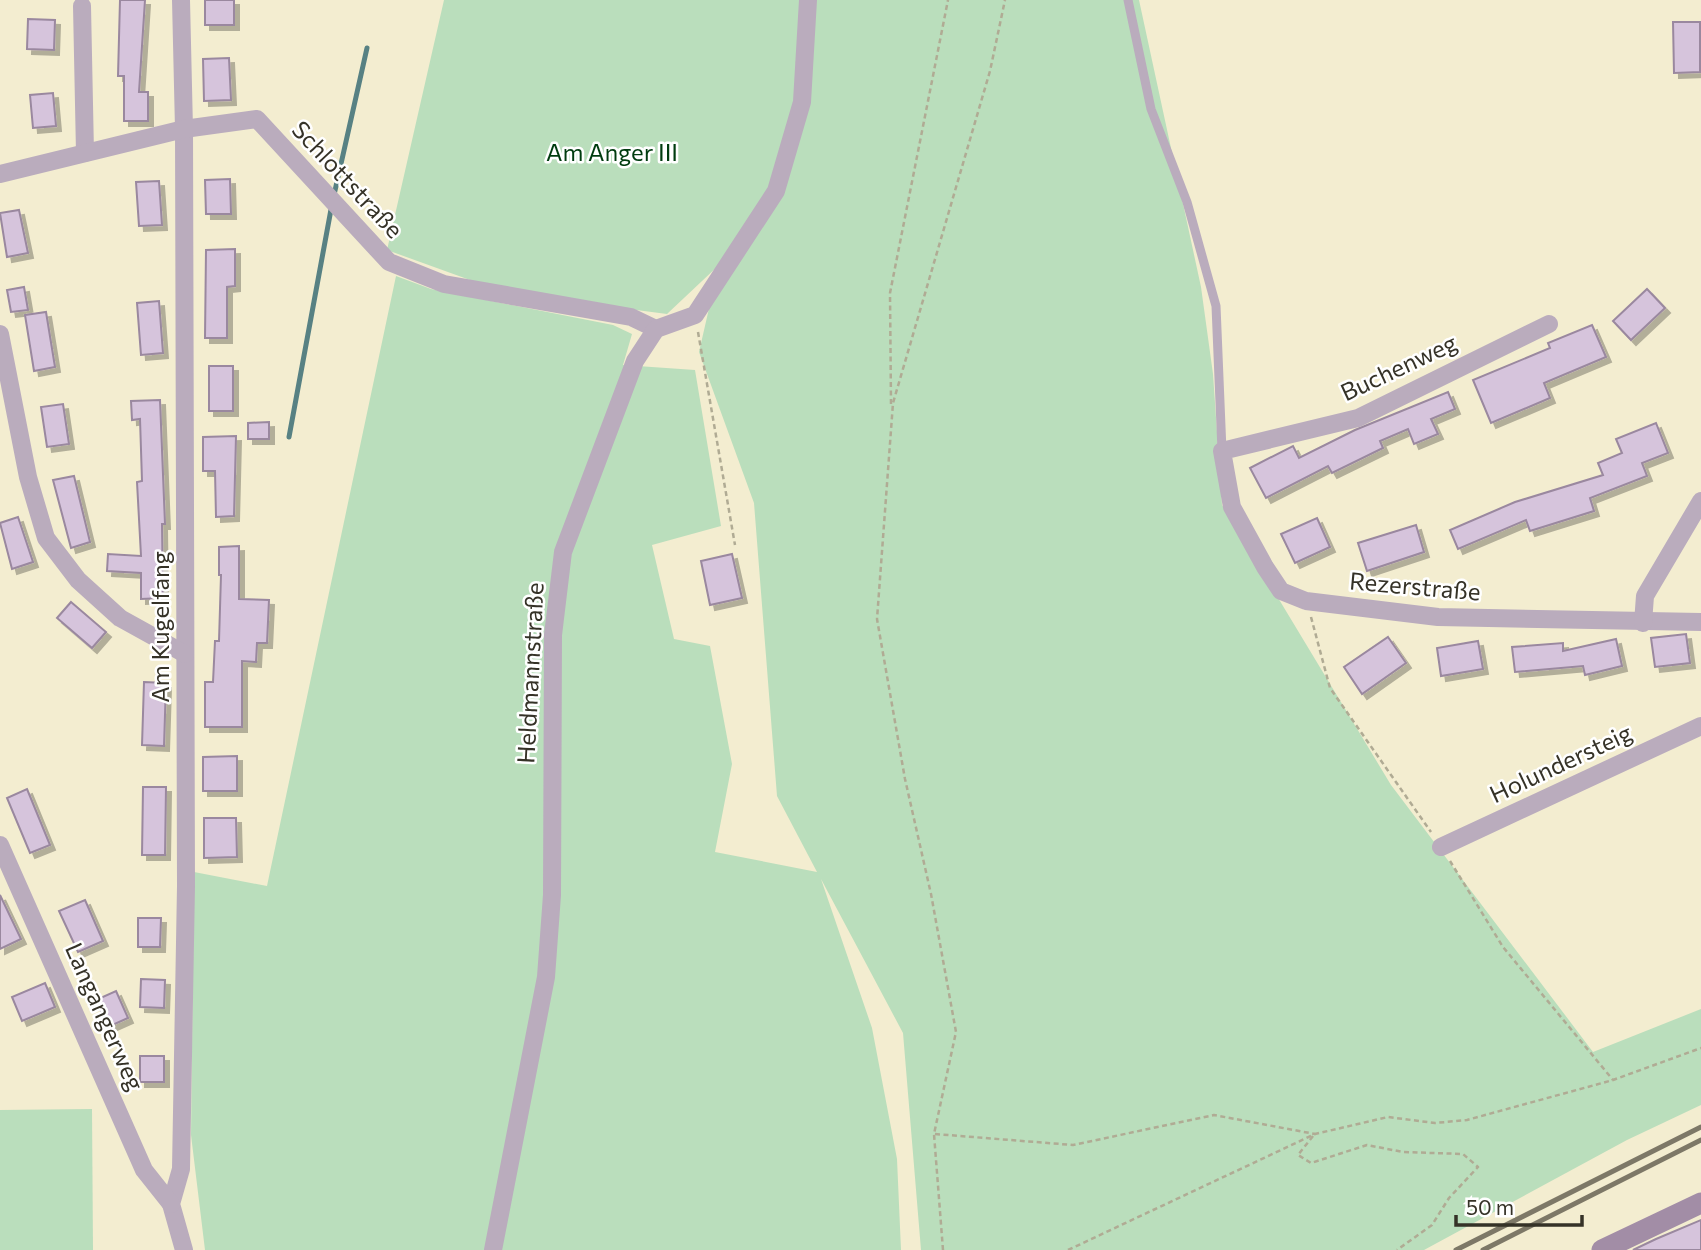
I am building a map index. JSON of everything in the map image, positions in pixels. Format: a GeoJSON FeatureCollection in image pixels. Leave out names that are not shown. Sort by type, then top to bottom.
{"type":"FeatureCollection","features":[{"type":"Feature","properties":{"kind":"street","name":"Am Kugelfang"},"geometry":{"type":"LineString","coordinates":[[181,0],[184,129],[187,886],[181,1169],[172,1204],[184,1250]]}},
{"type":"Feature","properties":{"kind":"street"},"geometry":{"type":"LineString","coordinates":[[656,329],[695,315],[776,191],[803,102],[808,0]]}},
{"type":"Feature","properties":{"kind":"street"},"geometry":{"type":"LineString","coordinates":[[82,6],[85,153]]}},
{"type":"Feature","properties":{"kind":"street","name":"Schlottstraße"},"geometry":{"type":"LineString","coordinates":[[0,174],[184,129],[257,119],[343,208],[389,262],[444,284],[631,317],[656,329]]}},
{"type":"Feature","properties":{"kind":"street","name":"Buchenweg"},"geometry":{"type":"LineString","coordinates":[[1222,451],[1358,418],[1549,324]]}},
{"type":"Feature","properties":{"kind":"street","name":"Heldmannstraße"},"geometry":{"type":"LineString","coordinates":[[493,1250],[546,977],[552,895],[550,817],[553,635],[563,552],[635,361],[656,329]]}},
{"type":"Feature","properties":{"kind":"street"},"geometry":{"type":"LineString","coordinates":[[0,334],[28,477],[46,538],[78,580],[120,618],[185,654]]}},
{"type":"Feature","properties":{"kind":"street","name":"Rezerstraße"},"geometry":{"type":"LineString","coordinates":[[1222,451],[1232,507],[1281,591],[1306,601],[1438,617],[1643,623],[1701,622]]}},
{"type":"Feature","properties":{"kind":"street"},"geometry":{"type":"LineString","coordinates":[[1643,623],[1645,596],[1701,501]]}},
{"type":"Feature","properties":{"kind":"street","name":"Holundersteig"},"geometry":{"type":"LineString","coordinates":[[1441,847],[1701,726]]}},
{"type":"Feature","properties":{"kind":"street","name":"Langangerweg"},"geometry":{"type":"LineString","coordinates":[[0,845],[144,1170],[172,1204]]}},
{"type":"Feature","properties":{"kind":"street"},"geometry":{"type":"LineString","coordinates":[[1602,1250],[1701,1203]]}},
{"type":"Feature","properties":{"kind":"lane"},"geometry":{"type":"LineString","coordinates":[[1128,0],[1151,109],[1187,202],[1216,306],[1222,451]]}},
{"type":"Feature","properties":{"kind":"path"},"geometry":{"type":"LineString","coordinates":[[892,421],[890,293],[948,0]]}},
{"type":"Feature","properties":{"kind":"path"},"geometry":{"type":"LineString","coordinates":[[943,1250],[934,1134],[956,1032],[931,894],[905,779],[877,619],[893,403],[990,71],[1005,0]]}},
{"type":"Feature","properties":{"kind":"path"},"geometry":{"type":"LineString","coordinates":[[695,315],[735,545]]}},
{"type":"Feature","properties":{"kind":"path"},"geometry":{"type":"LineString","coordinates":[[1068,1250],[1315,1134],[1388,1117],[1435,1123],[1467,1120],[1613,1080],[1701,1048]]}},
{"type":"Feature","properties":{"kind":"path"},"geometry":{"type":"LineString","coordinates":[[934,1134],[1073,1145],[1214,1115],[1315,1134]]}},
{"type":"Feature","properties":{"kind":"path"},"geometry":{"type":"LineString","coordinates":[[1315,1134],[1298,1155],[1311,1163],[1367,1145],[1404,1152],[1463,1153],[1478,1167],[1449,1198],[1432,1225],[1397,1250]]}},
{"type":"Feature","properties":{"kind":"green space","name":"Am Anger III"},"geometry":{"type":"Polygon","coordinates":[[[444,0],[1139,0],[1201,287],[1213,374],[1222,505],[1391,785],[1593,1052],[1701,1009],[1701,1105],[1627,1140],[1424,1250],[921,1250],[903,1033],[821,879],[872,1028],[897,1159],[901,1250],[205,1250],[191,1135],[194,872],[267,886],[396,276],[431,289],[613,325],[632,334],[623,365],[695,370],[721,526],[652,545],[674,639],[710,646],[732,764],[715,852],[817,872],[777,796],[754,503],[699,352],[719,265],[667,314],[506,293],[387,250],[444,0]]]}},
{"type":"Feature","properties":{"kind":"green space"},"geometry":{"type":"Polygon","coordinates":[[[92,1109],[93,1250],[0,1250],[0,1110],[92,1109]]]}},
{"type":"Feature","properties":{"kind":"building"},"geometry":{"type":"Polygon","coordinates":[[[120,0],[145,0],[139,92],[148,92],[148,121],[124,121],[124,76],[118,76],[120,0]]]}},
{"type":"Feature","properties":{"kind":"building"},"geometry":{"type":"Polygon","coordinates":[[[205,0],[234,0],[234,25],[205,25],[205,0]]]}},
{"type":"Feature","properties":{"kind":"building"},"geometry":{"type":"Polygon","coordinates":[[[28,19],[55,20],[54,50],[27,49],[28,19]]]}},
{"type":"Feature","properties":{"kind":"building"},"geometry":{"type":"Polygon","coordinates":[[[1673,22],[1700,22],[1700,72],[1674,73],[1673,22]]]}},
{"type":"Feature","properties":{"kind":"building"},"geometry":{"type":"Polygon","coordinates":[[[229,58],[231,100],[204,101],[203,59],[229,58]]]}},
{"type":"Feature","properties":{"kind":"building"},"geometry":{"type":"Polygon","coordinates":[[[53,93],[56,126],[33,128],[30,95],[53,93]]]}},
{"type":"Feature","properties":{"kind":"building"},"geometry":{"type":"Polygon","coordinates":[[[230,179],[231,214],[206,214],[205,180],[230,179]]]}},
{"type":"Feature","properties":{"kind":"building"},"geometry":{"type":"Polygon","coordinates":[[[159,181],[162,225],[139,226],[136,182],[159,181]]]}},
{"type":"Feature","properties":{"kind":"building"},"geometry":{"type":"Polygon","coordinates":[[[19,210],[28,253],[7,257],[0,213],[19,210]]]}},
{"type":"Feature","properties":{"kind":"building"},"geometry":{"type":"Polygon","coordinates":[[[235,249],[235,286],[227,287],[227,338],[205,338],[206,250],[235,249]]]}},
{"type":"Feature","properties":{"kind":"building"},"geometry":{"type":"Polygon","coordinates":[[[24,287],[28,310],[11,312],[7,290],[24,287]]]}},
{"type":"Feature","properties":{"kind":"building"},"geometry":{"type":"Polygon","coordinates":[[[1647,289],[1665,308],[1631,340],[1613,321],[1647,289]]]}},
{"type":"Feature","properties":{"kind":"building"},"geometry":{"type":"Polygon","coordinates":[[[159,301],[163,353],[141,355],[137,303],[159,301]]]}},
{"type":"Feature","properties":{"kind":"building"},"geometry":{"type":"Polygon","coordinates":[[[46,312],[55,367],[34,371],[25,315],[46,312]]]}},
{"type":"Feature","properties":{"kind":"building"},"geometry":{"type":"Polygon","coordinates":[[[1592,325],[1606,357],[1544,383],[1550,398],[1491,423],[1473,380],[1550,348],[1548,343],[1592,325]]]}},
{"type":"Feature","properties":{"kind":"building"},"geometry":{"type":"Polygon","coordinates":[[[209,366],[233,366],[233,411],[209,411],[209,366]]]}},
{"type":"Feature","properties":{"kind":"building"},"geometry":{"type":"Polygon","coordinates":[[[1448,392],[1455,409],[1431,419],[1438,434],[1414,444],[1408,429],[1380,441],[1383,448],[1332,473],[1328,466],[1266,498],[1250,468],[1293,446],[1299,458],[1355,430],[1448,392]]]}},
{"type":"Feature","properties":{"kind":"building"},"geometry":{"type":"Polygon","coordinates":[[[160,400],[165,524],[162,524],[163,598],[141,599],[141,573],[107,571],[108,554],[141,556],[137,482],[142,481],[140,419],[132,420],[131,401],[160,400]]]}},
{"type":"Feature","properties":{"kind":"building"},"geometry":{"type":"Polygon","coordinates":[[[63,404],[69,444],[47,447],[41,407],[63,404]]]}},
{"type":"Feature","properties":{"kind":"building"},"geometry":{"type":"Polygon","coordinates":[[[269,422],[269,439],[248,439],[248,423],[269,422]]]}},
{"type":"Feature","properties":{"kind":"building"},"geometry":{"type":"Polygon","coordinates":[[[1656,423],[1668,453],[1642,463],[1647,476],[1590,498],[1594,511],[1530,531],[1526,520],[1458,549],[1450,530],[1515,502],[1603,475],[1598,463],[1622,453],[1616,439],[1656,423]]]}},
{"type":"Feature","properties":{"kind":"building"},"geometry":{"type":"Polygon","coordinates":[[[236,436],[234,516],[216,517],[215,471],[203,471],[203,437],[236,436]]]}},
{"type":"Feature","properties":{"kind":"building"},"geometry":{"type":"Polygon","coordinates":[[[74,476],[90,542],[71,548],[53,480],[74,476]]]}},
{"type":"Feature","properties":{"kind":"building"},"geometry":{"type":"Polygon","coordinates":[[[18,517],[33,562],[12,569],[0,523],[18,517]]]}},
{"type":"Feature","properties":{"kind":"building"},"geometry":{"type":"Polygon","coordinates":[[[1317,518],[1330,547],[1295,563],[1281,534],[1317,518]]]}},
{"type":"Feature","properties":{"kind":"building"},"geometry":{"type":"Polygon","coordinates":[[[1416,525],[1424,552],[1367,571],[1358,543],[1416,525]]]}},
{"type":"Feature","properties":{"kind":"building"},"geometry":{"type":"Polygon","coordinates":[[[239,546],[239,599],[269,600],[267,643],[257,643],[256,662],[242,661],[242,727],[205,727],[205,682],[213,682],[215,641],[219,641],[219,547],[239,546]]]}},
{"type":"Feature","properties":{"kind":"building"},"geometry":{"type":"Polygon","coordinates":[[[732,554],[742,598],[710,605],[701,561],[732,554]]]}},
{"type":"Feature","properties":{"kind":"building"},"geometry":{"type":"Polygon","coordinates":[[[71,602],[106,632],[92,648],[57,618],[71,602]]]}},
{"type":"Feature","properties":{"kind":"building"},"geometry":{"type":"Polygon","coordinates":[[[1686,634],[1690,663],[1655,667],[1651,638],[1686,634]]]}},
{"type":"Feature","properties":{"kind":"building"},"geometry":{"type":"Polygon","coordinates":[[[1388,637],[1406,663],[1362,694],[1344,667],[1388,637]]]}},
{"type":"Feature","properties":{"kind":"building"},"geometry":{"type":"Polygon","coordinates":[[[1616,639],[1622,666],[1585,675],[1583,666],[1515,672],[1512,647],[1563,643],[1563,651],[1616,639]]]}},
{"type":"Feature","properties":{"kind":"building"},"geometry":{"type":"Polygon","coordinates":[[[1478,641],[1483,669],[1441,676],[1437,648],[1478,641]]]}},
{"type":"Feature","properties":{"kind":"building"},"geometry":{"type":"Polygon","coordinates":[[[144,682],[166,683],[164,746],[142,745],[144,682]]]}},
{"type":"Feature","properties":{"kind":"building"},"geometry":{"type":"Polygon","coordinates":[[[237,756],[237,791],[203,791],[203,757],[237,756]]]}},
{"type":"Feature","properties":{"kind":"building"},"geometry":{"type":"Polygon","coordinates":[[[143,787],[166,787],[165,855],[142,855],[143,787]]]}},
{"type":"Feature","properties":{"kind":"building"},"geometry":{"type":"Polygon","coordinates":[[[27,789],[50,845],[30,853],[7,798],[27,789]]]}},
{"type":"Feature","properties":{"kind":"building"},"geometry":{"type":"Polygon","coordinates":[[[204,818],[236,818],[237,857],[204,858],[204,818]]]}},
{"type":"Feature","properties":{"kind":"building"},"geometry":{"type":"Polygon","coordinates":[[[0,895],[21,939],[0,949],[0,895]]]}},
{"type":"Feature","properties":{"kind":"building"},"geometry":{"type":"Polygon","coordinates":[[[85,900],[103,941],[78,952],[59,911],[85,900]]]}},
{"type":"Feature","properties":{"kind":"building"},"geometry":{"type":"Polygon","coordinates":[[[138,918],[161,918],[160,947],[138,947],[138,918]]]}},
{"type":"Feature","properties":{"kind":"building"},"geometry":{"type":"Polygon","coordinates":[[[141,979],[165,980],[164,1008],[140,1007],[141,979]]]}},
{"type":"Feature","properties":{"kind":"building"},"geometry":{"type":"Polygon","coordinates":[[[45,983],[55,1007],[22,1021],[12,997],[45,983]]]}},
{"type":"Feature","properties":{"kind":"building"},"geometry":{"type":"Polygon","coordinates":[[[116,991],[128,1018],[108,1027],[96,1000],[116,991]]]}},
{"type":"Feature","properties":{"kind":"building"},"geometry":{"type":"Polygon","coordinates":[[[140,1056],[164,1056],[164,1082],[140,1082],[140,1056]]]}},
{"type":"Feature","properties":{"kind":"building"},"geometry":{"type":"Polygon","coordinates":[[[1701,1220],[1701,1250],[1633,1250],[1656,1239],[1701,1220]]]}},
{"type":"Feature","properties":{"kind":"waterway"},"geometry":{"type":"LineString","coordinates":[[334,195],[367,48]]}},
{"type":"Feature","properties":{"kind":"waterway"},"geometry":{"type":"LineString","coordinates":[[289,437],[332,204]]}},
{"type":"Feature","properties":{"kind":"railway"},"geometry":{"type":"LineString","coordinates":[[1456,1250],[1701,1127]]}},
{"type":"Feature","properties":{"kind":"railway"},"geometry":{"type":"LineString","coordinates":[[1483,1250],[1701,1140]]}}]}
